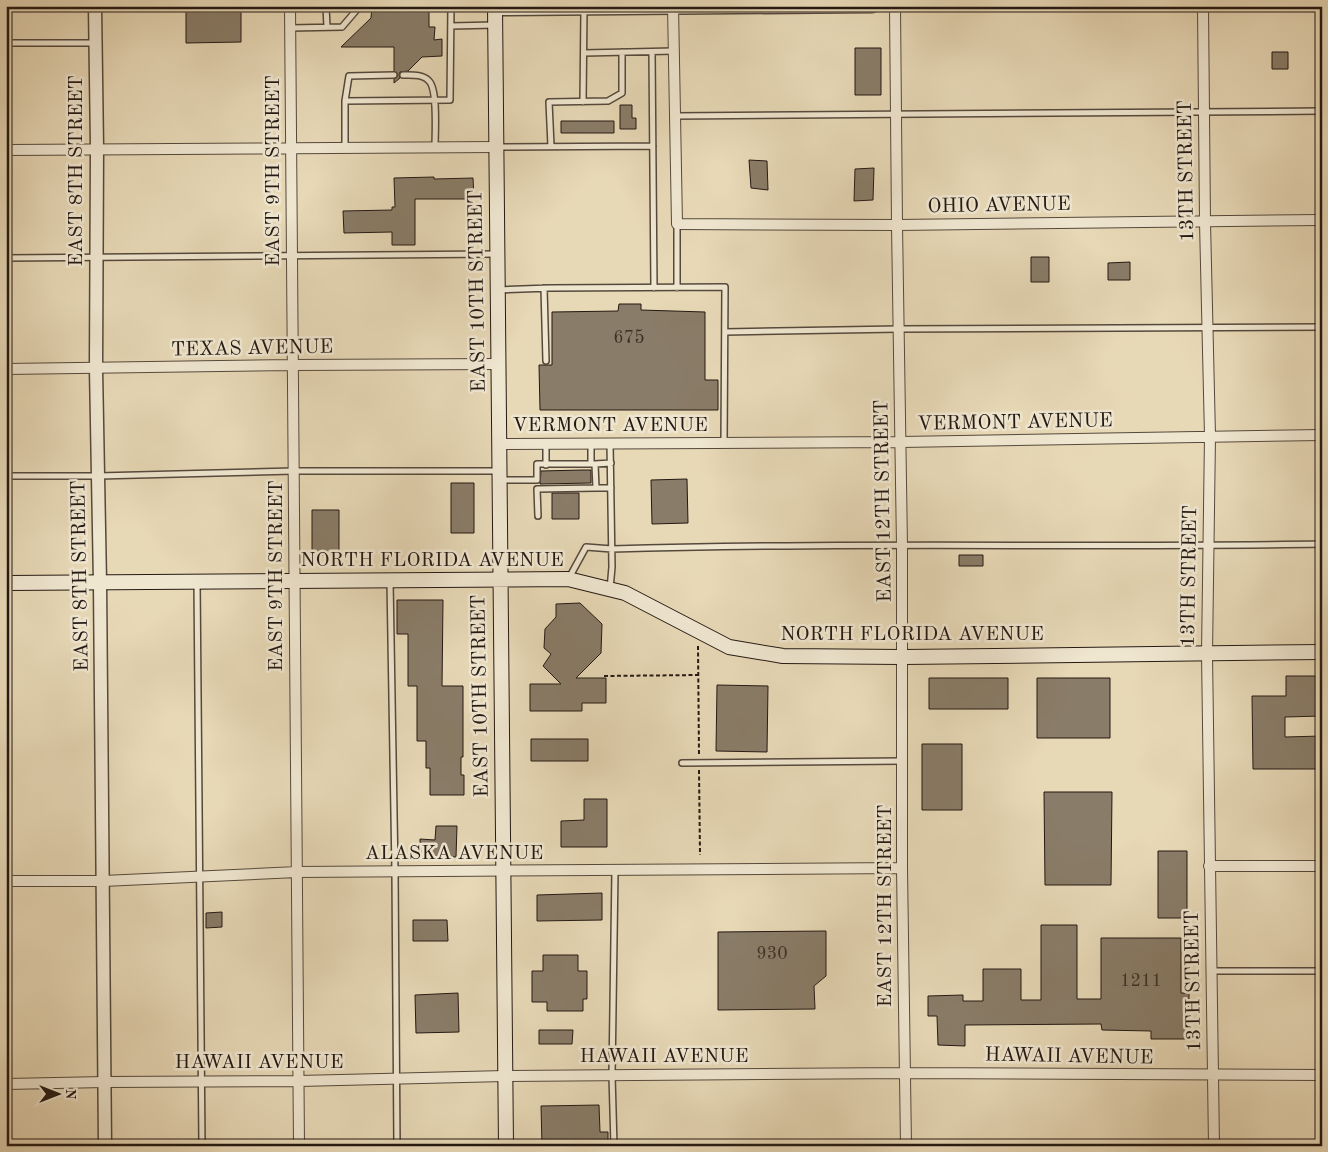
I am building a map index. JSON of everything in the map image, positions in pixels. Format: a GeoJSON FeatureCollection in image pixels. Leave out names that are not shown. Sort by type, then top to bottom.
{"type":"FeatureCollection","features":[{"type":"Feature","properties":{"kind":"main road","name":"EAST 10TH STREET"},"geometry":{"type":"LineString","coordinates":[[495,8],[506,1146]]}},
{"type":"Feature","properties":{"kind":"main road","name":"NORTH FLORIDA AVENUE"},"geometry":{"type":"LineString","coordinates":[[6,583],[568,579],[626,593],[729,646],[783,656],[903,657],[1322,652]]}},
{"type":"Feature","properties":{"kind":"street","name":"EAST 8TH STREET"},"geometry":{"type":"LineString","coordinates":[[95,6],[97,148],[96,369],[100,583],[105,1146]]}},
{"type":"Feature","properties":{"kind":"street","name":"EAST 9TH STREET"},"geometry":{"type":"LineString","coordinates":[[290,6],[299,1146]]}},
{"type":"Feature","properties":{"kind":"street"},"geometry":{"type":"LineString","coordinates":[[495,8],[872,6]]}},
{"type":"Feature","properties":{"kind":"street","name":"EAST 12TH STREET"},"geometry":{"type":"LineString","coordinates":[[895,6],[901,442],[902,868],[906,1146]]}},
{"type":"Feature","properties":{"kind":"street","name":"13TH STREET"},"geometry":{"type":"LineString","coordinates":[[1203,6],[1205,222],[1210,436],[1207,654],[1214,1146]]}},
{"type":"Feature","properties":{"kind":"street"},"geometry":{"type":"LineString","coordinates":[[673,7],[677,224]]}},
{"type":"Feature","properties":{"kind":"street"},"geometry":{"type":"LineString","coordinates":[[6,150],[496,147]]}},
{"type":"Feature","properties":{"kind":"street","name":"OHIO AVENUE"},"geometry":{"type":"LineString","coordinates":[[677,224],[897,225],[1322,220]]}},
{"type":"Feature","properties":{"kind":"street","name":"TEXAS AVENUE"},"geometry":{"type":"LineString","coordinates":[[6,369],[498,364]]}},
{"type":"Feature","properties":{"kind":"street","name":"VERMONT AVENUE"},"geometry":{"type":"LineString","coordinates":[[499,444],[901,442],[1322,435]]}},
{"type":"Feature","properties":{"kind":"street"},"geometry":{"type":"LineString","coordinates":[[1209,866],[1322,866]]}},
{"type":"Feature","properties":{"kind":"street","name":"ALASKA AVENUE"},"geometry":{"type":"LineString","coordinates":[[6,881],[103,881],[297,872],[902,868]]}},
{"type":"Feature","properties":{"kind":"street","name":"HAWAII AVENUE"},"geometry":{"type":"LineString","coordinates":[[7,1084],[612,1075],[905,1073],[1213,1076],[1322,1075]]}},
{"type":"Feature","properties":{"kind":"lane"},"geometry":{"type":"LineString","coordinates":[[326,6],[327,27]]}},
{"type":"Feature","properties":{"kind":"lane"},"geometry":{"type":"LineString","coordinates":[[290,28],[342,26],[360,6]]}},
{"type":"Feature","properties":{"kind":"lane"},"geometry":{"type":"LineString","coordinates":[[345,101],[450,100],[451,6]]}},
{"type":"Feature","properties":{"kind":"lane"},"geometry":{"type":"LineString","coordinates":[[583,102],[584,9]]}},
{"type":"Feature","properties":{"kind":"lane"},"geometry":{"type":"LineString","coordinates":[[451,26],[495,25]]}},
{"type":"Feature","properties":{"kind":"lane"},"geometry":{"type":"LineString","coordinates":[[6,43],[95,43]]}},
{"type":"Feature","properties":{"kind":"lane"},"geometry":{"type":"LineString","coordinates":[[584,53],[674,51]]}},
{"type":"Feature","properties":{"kind":"lane"},"geometry":{"type":"LineString","coordinates":[[551,146],[550,102],[608,101],[622,93],[622,52]]}},
{"type":"Feature","properties":{"kind":"lane"},"geometry":{"type":"LineString","coordinates":[[652,52],[654,288]]}},
{"type":"Feature","properties":{"kind":"lane"},"geometry":{"type":"LineString","coordinates":[[345,147],[345,101],[349,76],[394,75]]}},
{"type":"Feature","properties":{"kind":"lane"},"geometry":{"type":"LineString","coordinates":[[403,75],[422,76],[430,81],[434,90],[435,147]]}},
{"type":"Feature","properties":{"kind":"lane"},"geometry":{"type":"LineString","coordinates":[[675,116],[1322,110]]}},
{"type":"Feature","properties":{"kind":"lane"},"geometry":{"type":"LineString","coordinates":[[496,147],[653,146]]}},
{"type":"Feature","properties":{"kind":"lane"},"geometry":{"type":"LineString","coordinates":[[677,224],[677,288]]}},
{"type":"Feature","properties":{"kind":"lane"},"geometry":{"type":"LineString","coordinates":[[6,258],[498,254]]}},
{"type":"Feature","properties":{"kind":"lane"},"geometry":{"type":"LineString","coordinates":[[498,290],[725,287],[724,443]]}},
{"type":"Feature","properties":{"kind":"lane"},"geometry":{"type":"LineString","coordinates":[[544,288],[546,360]]}},
{"type":"Feature","properties":{"kind":"lane"},"geometry":{"type":"LineString","coordinates":[[725,332],[899,329],[1322,327]]}},
{"type":"Feature","properties":{"kind":"lane"},"geometry":{"type":"LineString","coordinates":[[610,443],[612,549],[610,589]]}},
{"type":"Feature","properties":{"kind":"lane"},"geometry":{"type":"LineString","coordinates":[[546,444],[546,465]]}},
{"type":"Feature","properties":{"kind":"lane"},"geometry":{"type":"LineString","coordinates":[[591,444],[596,488]]}},
{"type":"Feature","properties":{"kind":"lane"},"geometry":{"type":"LineString","coordinates":[[538,516],[537,464],[554,468],[610,463]]}},
{"type":"Feature","properties":{"kind":"lane"},"geometry":{"type":"LineString","coordinates":[[6,476],[98,476],[294,471],[500,476],[537,480]]}},
{"type":"Feature","properties":{"kind":"lane"},"geometry":{"type":"LineString","coordinates":[[537,489],[554,486],[611,488]]}},
{"type":"Feature","properties":{"kind":"lane"},"geometry":{"type":"LineString","coordinates":[[568,579],[586,546],[612,549],[1322,544]]}},
{"type":"Feature","properties":{"kind":"lane"},"geometry":{"type":"LineString","coordinates":[[390,580],[396,872],[396,1146]]}},
{"type":"Feature","properties":{"kind":"lane"},"geometry":{"type":"LineString","coordinates":[[197,582],[202,1146]]}},
{"type":"Feature","properties":{"kind":"lane"},"geometry":{"type":"LineString","coordinates":[[682,763],[903,761]]}},
{"type":"Feature","properties":{"kind":"lane"},"geometry":{"type":"LineString","coordinates":[[614,1146],[612,1075],[615,870]]}},
{"type":"Feature","properties":{"kind":"lane"},"geometry":{"type":"LineString","coordinates":[[1211,971],[1322,971]]}},
{"type":"Feature","properties":{"kind":"lane"},"geometry":{"type":"LineString","coordinates":[[6,1048],[7,1146]]}},
{"type":"Feature","properties":{"kind":"path"},"geometry":{"type":"LineString","coordinates":[[698,646],[700,855]]}},
{"type":"Feature","properties":{"kind":"path"},"geometry":{"type":"LineString","coordinates":[[604,676],[698,675]]}},
{"type":"Feature","properties":{"kind":"building"},"geometry":{"type":"Polygon","coordinates":[[[186,6],[241,6],[241,42],[186,43],[186,6]]]}},
{"type":"Feature","properties":{"kind":"building"},"geometry":{"type":"Polygon","coordinates":[[[372,6],[429,6],[429,27],[435,27],[434,40],[442,39],[442,56],[422,57],[408,71],[400,72],[400,78],[394,83],[394,79],[398,75],[394,71],[394,47],[341,47],[371,18],[372,6]]]}},
{"type":"Feature","properties":{"kind":"building"},"geometry":{"type":"Polygon","coordinates":[[[855,48],[881,48],[881,95],[855,95],[855,48]]]}},
{"type":"Feature","properties":{"kind":"building"},"geometry":{"type":"Polygon","coordinates":[[[1272,52],[1288,52],[1288,69],[1272,69],[1272,52]]]}},
{"type":"Feature","properties":{"kind":"building"},"geometry":{"type":"Polygon","coordinates":[[[620,105],[632,105],[632,118],[636,118],[636,129],[620,129],[620,105]]]}},
{"type":"Feature","properties":{"kind":"building"},"geometry":{"type":"Polygon","coordinates":[[[561,121],[614,121],[614,133],[561,133],[561,121]]]}},
{"type":"Feature","properties":{"kind":"building"},"geometry":{"type":"Polygon","coordinates":[[[749,160],[767,161],[768,190],[751,188],[749,160]]]}},
{"type":"Feature","properties":{"kind":"building"},"geometry":{"type":"Polygon","coordinates":[[[874,168],[873,200],[854,201],[855,169],[874,168]]]}},
{"type":"Feature","properties":{"kind":"building"},"geometry":{"type":"Polygon","coordinates":[[[434,177],[434,179],[473,178],[474,199],[415,199],[415,245],[392,245],[392,232],[344,233],[343,211],[392,210],[392,207],[395,207],[394,178],[434,177]]]}},
{"type":"Feature","properties":{"kind":"building"},"geometry":{"type":"Polygon","coordinates":[[[1031,257],[1049,257],[1049,282],[1031,282],[1031,257]]]}},
{"type":"Feature","properties":{"kind":"building"},"geometry":{"type":"Polygon","coordinates":[[[1130,262],[1130,280],[1108,280],[1108,263],[1130,262]]]}},
{"type":"Feature","properties":{"kind":"building"},"geometry":{"type":"Polygon","coordinates":[[[619,304],[641,304],[641,310],[705,312],[705,380],[718,380],[718,410],[540,410],[539,365],[552,365],[552,312],[618,311],[619,304]]]}},
{"type":"Feature","properties":{"kind":"building"},"geometry":{"type":"Polygon","coordinates":[[[591,470],[591,483],[540,484],[541,471],[591,470]]]}},
{"type":"Feature","properties":{"kind":"building"},"geometry":{"type":"Polygon","coordinates":[[[687,479],[688,523],[652,524],[651,480],[687,479]]]}},
{"type":"Feature","properties":{"kind":"building"},"geometry":{"type":"Polygon","coordinates":[[[451,483],[474,483],[474,533],[451,533],[451,483]]]}},
{"type":"Feature","properties":{"kind":"building"},"geometry":{"type":"Polygon","coordinates":[[[552,493],[579,493],[579,519],[552,519],[552,493]]]}},
{"type":"Feature","properties":{"kind":"building"},"geometry":{"type":"Polygon","coordinates":[[[312,510],[339,510],[339,555],[312,555],[312,510]]]}},
{"type":"Feature","properties":{"kind":"building"},"geometry":{"type":"Polygon","coordinates":[[[959,555],[983,555],[983,566],[959,566],[959,555]]]}},
{"type":"Feature","properties":{"kind":"building"},"geometry":{"type":"Polygon","coordinates":[[[397,600],[443,600],[442,686],[463,686],[463,757],[461,757],[461,775],[464,775],[464,795],[430,795],[430,768],[426,768],[426,741],[417,741],[417,686],[408,686],[408,634],[397,634],[397,600]]]}},
{"type":"Feature","properties":{"kind":"building"},"geometry":{"type":"Polygon","coordinates":[[[580,603],[602,624],[601,653],[576,678],[606,678],[606,703],[582,703],[582,711],[530,711],[530,684],[561,684],[543,666],[551,654],[544,648],[545,629],[556,617],[556,604],[580,603]]]}},
{"type":"Feature","properties":{"kind":"building"},"geometry":{"type":"Polygon","coordinates":[[[1286,676],[1322,676],[1322,716],[1285,717],[1285,737],[1322,736],[1322,769],[1253,769],[1252,696],[1286,696],[1286,676]]]}},
{"type":"Feature","properties":{"kind":"building"},"geometry":{"type":"Polygon","coordinates":[[[929,678],[1008,678],[1008,709],[929,709],[929,678]]]}},
{"type":"Feature","properties":{"kind":"building"},"geometry":{"type":"Polygon","coordinates":[[[1037,678],[1110,678],[1110,738],[1037,738],[1037,678]]]}},
{"type":"Feature","properties":{"kind":"building"},"geometry":{"type":"Polygon","coordinates":[[[717,685],[768,686],[767,752],[716,751],[717,685]]]}},
{"type":"Feature","properties":{"kind":"building"},"geometry":{"type":"Polygon","coordinates":[[[531,739],[588,739],[588,761],[531,761],[531,739]]]}},
{"type":"Feature","properties":{"kind":"building"},"geometry":{"type":"Polygon","coordinates":[[[922,744],[962,744],[962,810],[922,810],[922,744]]]}},
{"type":"Feature","properties":{"kind":"building"},"geometry":{"type":"Polygon","coordinates":[[[1044,792],[1112,792],[1111,885],[1045,885],[1044,792]]]}},
{"type":"Feature","properties":{"kind":"building"},"geometry":{"type":"Polygon","coordinates":[[[584,799],[607,799],[607,847],[561,847],[561,821],[584,820],[584,799]]]}},
{"type":"Feature","properties":{"kind":"building"},"geometry":{"type":"Polygon","coordinates":[[[436,826],[457,826],[456,857],[420,856],[420,839],[435,840],[436,826]]]}},
{"type":"Feature","properties":{"kind":"building"},"geometry":{"type":"Polygon","coordinates":[[[1158,851],[1187,851],[1187,918],[1158,918],[1158,851]]]}},
{"type":"Feature","properties":{"kind":"building"},"geometry":{"type":"Polygon","coordinates":[[[602,893],[602,920],[537,921],[537,895],[602,893]]]}},
{"type":"Feature","properties":{"kind":"building"},"geometry":{"type":"Polygon","coordinates":[[[222,912],[222,927],[206,928],[206,913],[222,912]]]}},
{"type":"Feature","properties":{"kind":"building"},"geometry":{"type":"Polygon","coordinates":[[[413,920],[447,920],[448,941],[413,941],[413,920]]]}},
{"type":"Feature","properties":{"kind":"building"},"geometry":{"type":"Polygon","coordinates":[[[1041,925],[1077,925],[1077,999],[1101,999],[1101,938],[1181,938],[1181,993],[1189,993],[1189,1039],[1151,1039],[1151,1031],[1102,1030],[1101,1024],[965,1025],[965,1046],[938,1045],[937,1016],[928,1016],[928,996],[963,995],[963,1001],[983,1001],[983,969],[1021,969],[1021,1000],[1041,1000],[1041,925]]]}},
{"type":"Feature","properties":{"kind":"building"},"geometry":{"type":"Polygon","coordinates":[[[826,931],[826,976],[814,986],[815,1009],[718,1010],[718,932],[826,931]]]}},
{"type":"Feature","properties":{"kind":"building"},"geometry":{"type":"Polygon","coordinates":[[[543,955],[578,955],[578,971],[587,971],[587,999],[583,999],[583,1011],[547,1011],[547,1002],[532,1002],[532,971],[543,971],[543,955]]]}},
{"type":"Feature","properties":{"kind":"building"},"geometry":{"type":"Polygon","coordinates":[[[458,993],[459,1032],[416,1033],[415,995],[458,993]]]}},
{"type":"Feature","properties":{"kind":"building"},"geometry":{"type":"Polygon","coordinates":[[[539,1030],[573,1030],[572,1044],[539,1044],[539,1030]]]}},
{"type":"Feature","properties":{"kind":"building"},"geometry":{"type":"Polygon","coordinates":[[[599,1105],[600,1132],[608,1132],[608,1146],[542,1146],[541,1106],[599,1105]]]}}]}
